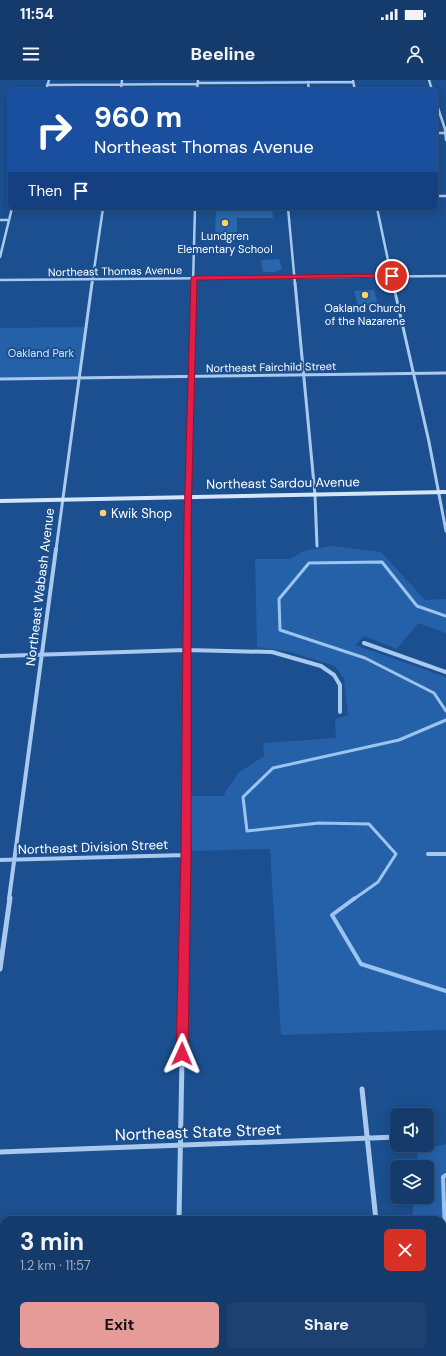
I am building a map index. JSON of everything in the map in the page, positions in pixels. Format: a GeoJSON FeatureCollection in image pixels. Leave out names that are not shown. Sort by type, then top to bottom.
{"type":"FeatureCollection","features":[{"type":"Feature","properties":{"kind":"main road","name":"Northeast Sardou Avenue"},"geometry":{"type":"LineString","coordinates":[[0,500],[446,492]]}},
{"type":"Feature","properties":{"kind":"street"},"geometry":{"type":"LineString","coordinates":[[46,88],[49,80]]}},
{"type":"Feature","properties":{"kind":"street"},"geometry":{"type":"LineString","coordinates":[[121,88],[122,80]]}},
{"type":"Feature","properties":{"kind":"street"},"geometry":{"type":"LineString","coordinates":[[47,85],[353,81]]}},
{"type":"Feature","properties":{"kind":"street"},"geometry":{"type":"LineString","coordinates":[[308,82],[309,88]]}},
{"type":"Feature","properties":{"kind":"street"},"geometry":{"type":"LineString","coordinates":[[438,109],[446,140]]}},
{"type":"Feature","properties":{"kind":"street"},"geometry":{"type":"LineString","coordinates":[[0,257],[12,210]]}},
{"type":"Feature","properties":{"kind":"street","name":"Northeast Wabash Avenue"},"geometry":{"type":"LineString","coordinates":[[0,970],[102,210]]}},
{"type":"Feature","properties":{"kind":"street"},"geometry":{"type":"LineString","coordinates":[[179,1216],[186,855],[188,497],[195,210]]}},
{"type":"Feature","properties":{"kind":"street"},"geometry":{"type":"LineString","coordinates":[[288,210],[315,494],[317,546]]}},
{"type":"Feature","properties":{"kind":"street"},"geometry":{"type":"LineString","coordinates":[[377,210],[412,373],[429,442],[446,531]]}},
{"type":"Feature","properties":{"kind":"street"},"geometry":{"type":"LineString","coordinates":[[0,220],[9,220]]}},
{"type":"Feature","properties":{"kind":"street","name":"Northeast Thomas Avenue"},"geometry":{"type":"LineString","coordinates":[[0,280],[446,276]]}},
{"type":"Feature","properties":{"kind":"street","name":"Northeast Fairchild Street"},"geometry":{"type":"LineString","coordinates":[[0,379],[446,373]]}},
{"type":"Feature","properties":{"kind":"street"},"geometry":{"type":"LineString","coordinates":[[364,643],[446,672]]}},
{"type":"Feature","properties":{"kind":"street"},"geometry":{"type":"LineString","coordinates":[[0,656],[186,650],[272,652],[321,666],[334,675],[340,685],[340,712]]}},
{"type":"Feature","properties":{"kind":"street"},"geometry":{"type":"LineString","coordinates":[[428,854],[446,854]]}},
{"type":"Feature","properties":{"kind":"street","name":"Northeast Division Street"},"geometry":{"type":"LineString","coordinates":[[0,860],[186,855]]}},
{"type":"Feature","properties":{"kind":"street"},"geometry":{"type":"LineString","coordinates":[[362,1089],[366,1138],[376,1216]]}},
{"type":"Feature","properties":{"kind":"street","name":"Northeast State Street"},"geometry":{"type":"LineString","coordinates":[[0,1152],[390,1137]]}},
{"type":"Feature","properties":{"kind":"green space","name":"Oakland Park"},"geometry":{"type":"Polygon","coordinates":[[[86,327],[79,378],[0,379],[0,328],[86,327]]]}},
{"type":"Feature","properties":{"kind":"green space"},"geometry":{"type":"Polygon","coordinates":[[[332,546],[381,552],[425,600],[446,599],[446,633],[418,623],[397,649],[364,636],[355,645],[446,677],[446,1030],[281,1035],[270,849],[192,851],[190,796],[223,796],[238,773],[264,756],[263,743],[336,738],[335,719],[348,715],[344,679],[335,666],[290,652],[257,647],[255,559],[290,559],[306,550],[332,546]]]}},
{"type":"Feature","properties":{"kind":"green space"},"geometry":{"type":"Polygon","coordinates":[[[446,1144],[446,1216],[412,1216],[413,1204],[434,1204],[434,1160],[417,1160],[418,1152],[434,1152],[434,1147],[446,1144]]]}},
{"type":"Feature","properties":{"kind":"building","name":"Lundgren Elementary School"},"geometry":{"type":"Polygon","coordinates":[[[216,210],[272,210],[273,218],[237,218],[237,232],[232,232],[232,238],[215,238],[216,210]]]}},
{"type":"Feature","properties":{"kind":"building"},"geometry":{"type":"Polygon","coordinates":[[[279,259],[282,269],[275,272],[263,272],[261,260],[279,259]]]}},
{"type":"Feature","properties":{"kind":"building","name":"Oakland Church of the Nazarene"},"geometry":{"type":"Polygon","coordinates":[[[374,290],[378,305],[358,305],[354,291],[374,290]]]}},
{"type":"Feature","properties":{"kind":"waterway"},"geometry":{"type":"LineString","coordinates":[[446,616],[417,606],[382,562],[309,563],[279,599],[280,630],[365,658],[434,693],[446,711]]}},
{"type":"Feature","properties":{"kind":"waterway"},"geometry":{"type":"LineString","coordinates":[[354,899],[378,882],[396,854],[369,824],[319,823],[247,831],[243,797],[273,768],[399,740],[446,720]]}},
{"type":"Feature","properties":{"kind":"waterway"},"geometry":{"type":"LineString","coordinates":[[355,898],[332,915],[361,964],[446,991]]}},
{"type":"Feature","properties":{"kind":"waterway"},"geometry":{"type":"LineString","coordinates":[[444,1216],[443,1177],[446,1175]]}},
{"type":"Feature","properties":{"kind":"place","name":"Lundgren Elementary School"},"geometry":{"type":"Point","coordinates":[225,223]}},
{"type":"Feature","properties":{"kind":"place","name":"Oakland Church of the Nazarene"},"geometry":{"type":"Point","coordinates":[365,295]}},
{"type":"Feature","properties":{"kind":"place","name":"Kwik Shop"},"geometry":{"type":"Point","coordinates":[103,513]}},
{"type":"Feature","properties":{"kind":"route"},"geometry":{"type":"LineString","coordinates":[[182,1054],[186,855],[187,522],[194,278],[392,276]]}}]}
